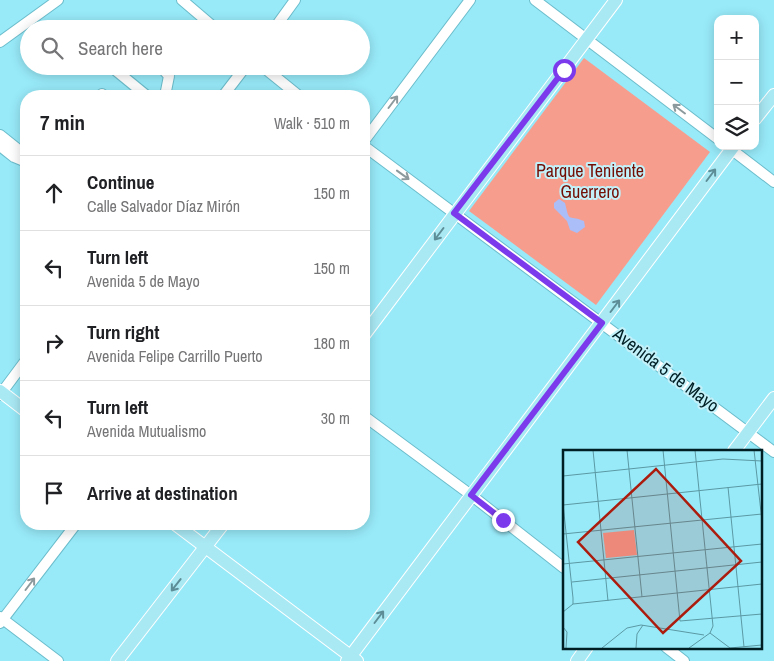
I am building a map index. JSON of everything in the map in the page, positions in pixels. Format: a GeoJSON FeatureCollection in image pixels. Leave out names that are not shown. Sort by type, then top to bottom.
{"type":"FeatureCollection","features":[{"type":"Feature","properties":{"kind":"main road"},"geometry":{"type":"LineString","coordinates":[[370,327],[616,0]]}},
{"type":"Feature","properties":{"kind":"main road"},"geometry":{"type":"LineString","coordinates":[[759,114],[774,95]]}},
{"type":"Feature","properties":{"kind":"main road"},"geometry":{"type":"LineString","coordinates":[[183,530],[351,659],[471,495],[602,323],[728,150]]}},
{"type":"Feature","properties":{"kind":"main road"},"geometry":{"type":"LineString","coordinates":[[1,393],[20,407]]}},
{"type":"Feature","properties":{"kind":"main road"},"geometry":{"type":"LineString","coordinates":[[735,450],[774,398]]}},
{"type":"Feature","properties":{"kind":"main road"},"geometry":{"type":"LineString","coordinates":[[117,661],[219,530]]}},
{"type":"Feature","properties":{"kind":"main road"},"geometry":{"type":"LineString","coordinates":[[576,661],[585,648]]}},
{"type":"Feature","properties":{"kind":"street"},"geometry":{"type":"LineString","coordinates":[[30,20],[58,0]]}},
{"type":"Feature","properties":{"kind":"street"},"geometry":{"type":"LineString","coordinates":[[182,0],[205,20]]}},
{"type":"Feature","properties":{"kind":"street"},"geometry":{"type":"LineString","coordinates":[[281,20],[295,0]]}},
{"type":"Feature","properties":{"kind":"street"},"geometry":{"type":"LineString","coordinates":[[370,133],[470,0]]}},
{"type":"Feature","properties":{"kind":"street"},"geometry":{"type":"LineString","coordinates":[[535,0],[714,136]]}},
{"type":"Feature","properties":{"kind":"street"},"geometry":{"type":"LineString","coordinates":[[0,42],[20,28]]}},
{"type":"Feature","properties":{"kind":"street"},"geometry":{"type":"LineString","coordinates":[[121,75],[140,90]]}},
{"type":"Feature","properties":{"kind":"street"},"geometry":{"type":"LineString","coordinates":[[166,90],[168,75]]}},
{"type":"Feature","properties":{"kind":"street"},"geometry":{"type":"LineString","coordinates":[[228,90],[239,75]]}},
{"type":"Feature","properties":{"kind":"street"},"geometry":{"type":"LineString","coordinates":[[273,75],[292,90]]}},
{"type":"Feature","properties":{"kind":"street"},"geometry":{"type":"LineString","coordinates":[[0,135],[20,151]]}},
{"type":"Feature","properties":{"kind":"street"},"geometry":{"type":"LineString","coordinates":[[0,146],[14,157],[20,159]]}},
{"type":"Feature","properties":{"kind":"street","name":"Avenida 5 de Mayo"},"geometry":{"type":"LineString","coordinates":[[370,150],[774,452]]}},
{"type":"Feature","properties":{"kind":"street"},"geometry":{"type":"LineString","coordinates":[[734,150],[774,182]]}},
{"type":"Feature","properties":{"kind":"street"},"geometry":{"type":"LineString","coordinates":[[1,393],[20,368]]}},
{"type":"Feature","properties":{"kind":"street"},"geometry":{"type":"LineString","coordinates":[[370,420],[471,495],[563,567]]}},
{"type":"Feature","properties":{"kind":"street"},"geometry":{"type":"LineString","coordinates":[[58,661],[1,620],[71,530]]}},
{"type":"Feature","properties":{"kind":"street"},"geometry":{"type":"LineString","coordinates":[[667,648],[684,661]]}},
{"type":"Feature","properties":{"kind":"green space","name":"Parque Teniente Guerrero"},"geometry":{"type":"Polygon","coordinates":[[[584,58],[710,152],[596,305],[469,211],[584,58]]]}},
{"type":"Feature","properties":{"kind":"water"},"geometry":{"type":"Polygon","coordinates":[[[559,199],[565,203],[570,217],[584,221],[585,227],[577,233],[570,230],[567,221],[554,208],[554,203],[559,199]]]}},
{"type":"Feature","properties":{"kind":"route"},"geometry":{"type":"LineString","coordinates":[[503,520],[471,495],[602,323],[454,213],[564,70]]}}]}
